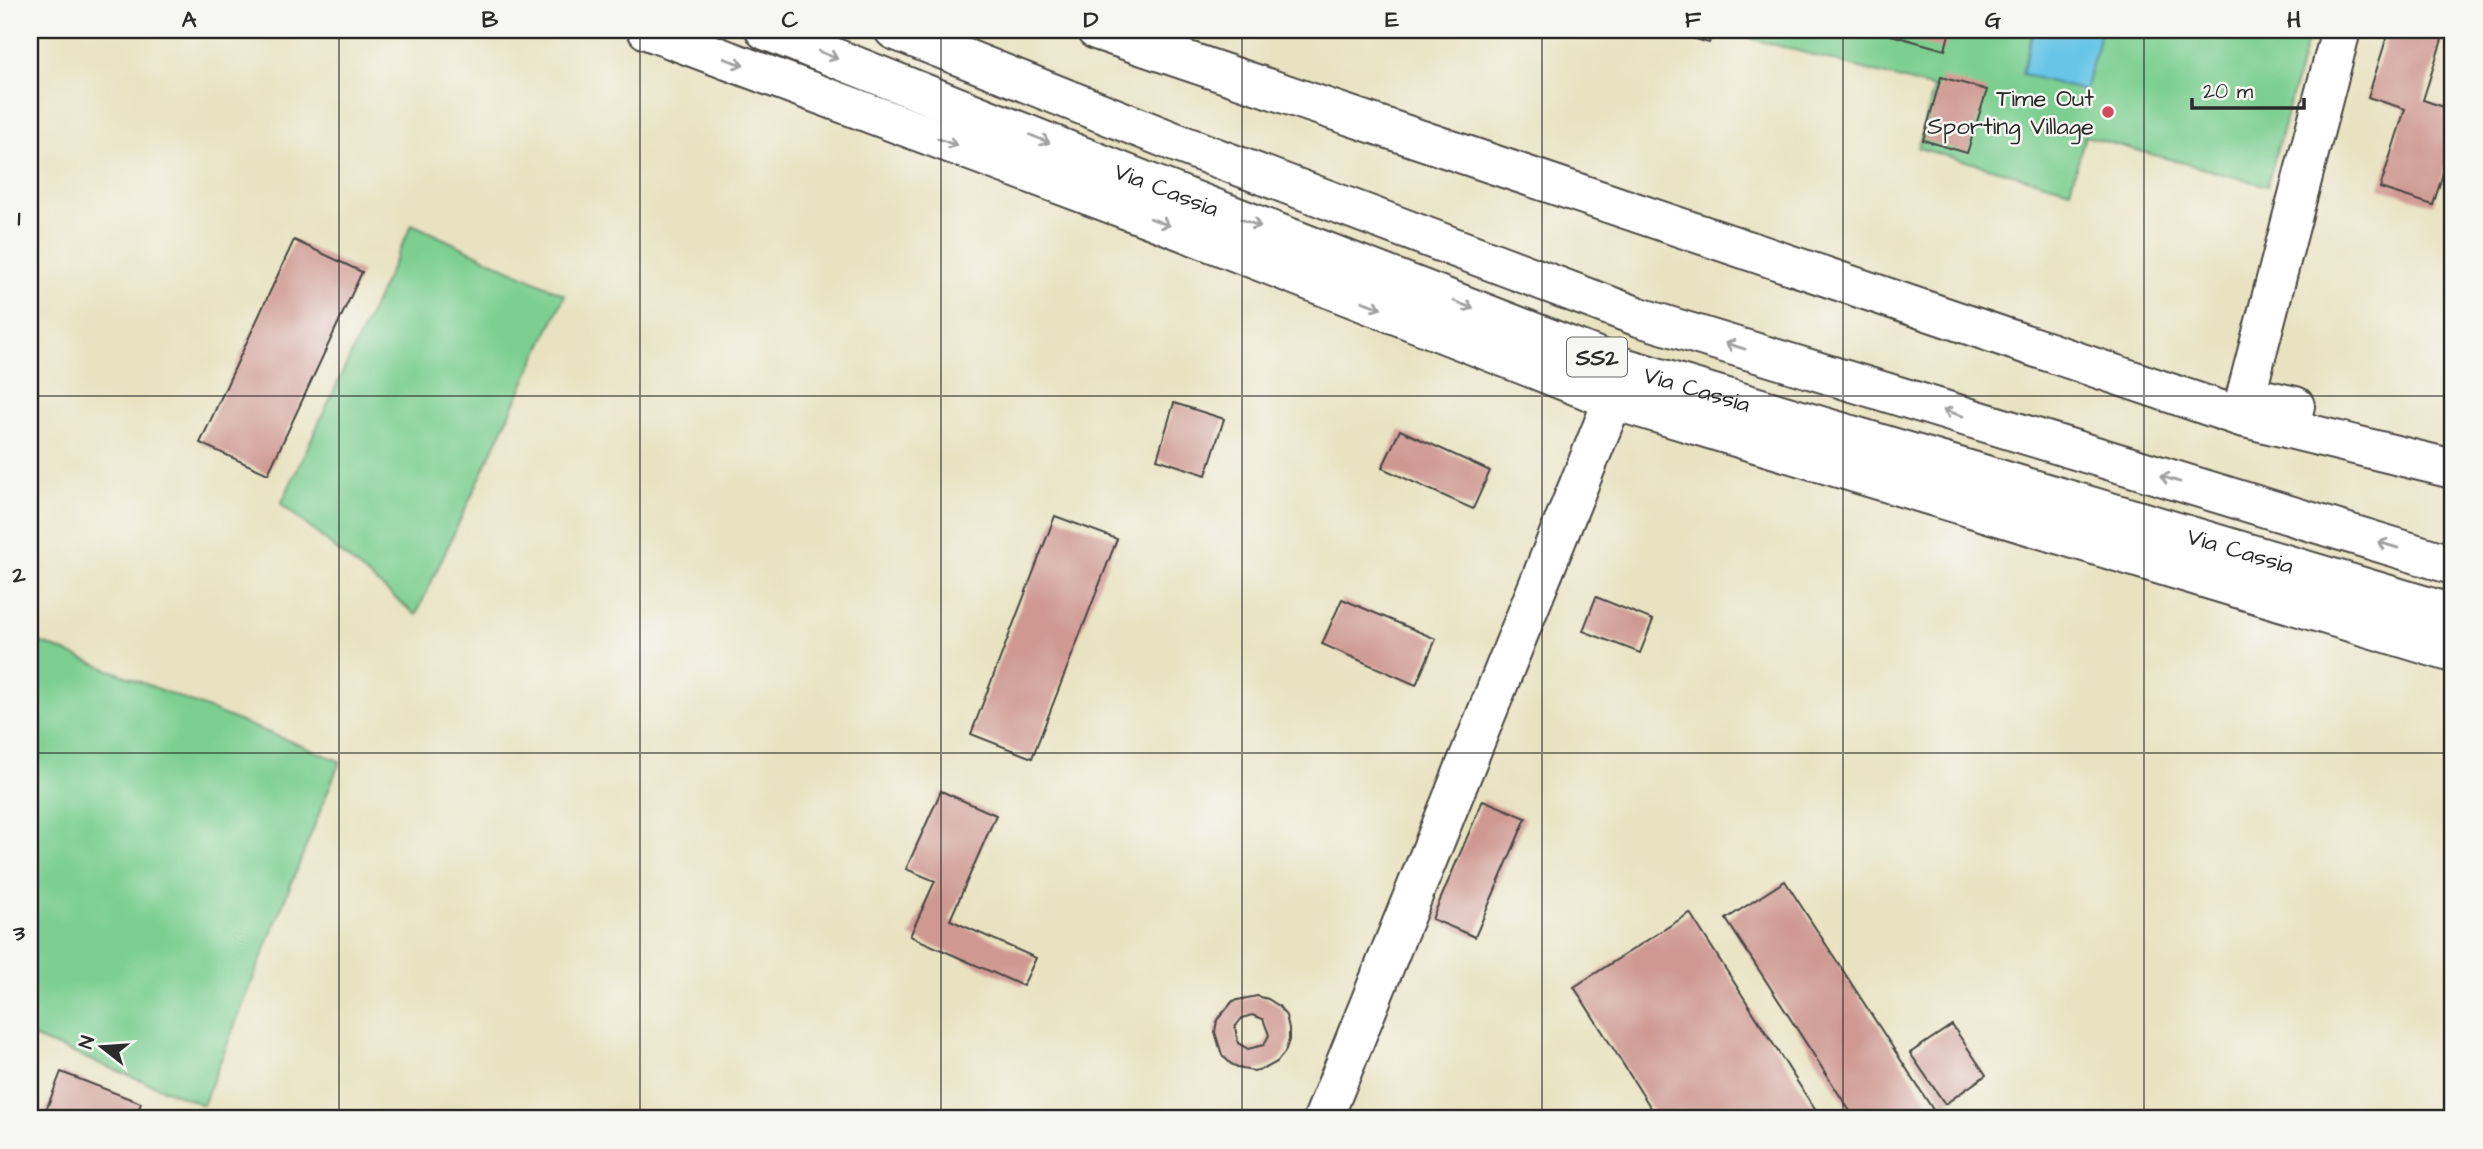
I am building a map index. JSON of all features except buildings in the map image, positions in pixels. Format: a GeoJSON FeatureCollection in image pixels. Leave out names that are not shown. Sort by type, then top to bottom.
{"type":"FeatureCollection","features":[{"type":"Feature","properties":{"kind":"main road"},"geometry":{"type":"LineString","coordinates":[[647,30],[1157,221],[1613,400],[2453,653]]}},
{"type":"Feature","properties":{"kind":"main road","name":"Via Cassia"},"geometry":{"type":"LineString","coordinates":[[765,30],[1174,193],[1626,368],[2453,614]]}},
{"type":"Feature","properties":{"kind":"main road","name":"Via Cassia"},"geometry":{"type":"LineString","coordinates":[[894,30],[1180,144],[1639,317],[2453,565]]}},
{"type":"Feature","properties":{"kind":"main road"},"geometry":{"type":"LineString","coordinates":[[1096,30],[2241,417],[2453,469]]}},
{"type":"Feature","properties":{"kind":"main road"},"geometry":{"type":"LineString","coordinates":[[2341,30],[2246,395],[2453,444]]}},
{"type":"Feature","properties":{"kind":"main road"},"geometry":{"type":"LineString","coordinates":[[1323,1119],[1613,400]]}},
{"type":"Feature","properties":{"kind":"green space","name":"Time Out Sporting Village"},"geometry":{"type":"Polygon","coordinates":[[[1737,30],[2310,30],[2267,186],[2085,136],[2070,190],[1918,148],[1934,88],[1735,34],[1737,30]]]}},
{"type":"Feature","properties":{"kind":"green space"},"geometry":{"type":"Polygon","coordinates":[[[412,224],[565,295],[416,615],[281,504],[412,224]]]}},
{"type":"Feature","properties":{"kind":"green space"},"geometry":{"type":"Polygon","coordinates":[[[30,638],[340,761],[203,1105],[30,1036],[30,638]]]}},
{"type":"Feature","properties":{"kind":"water"},"geometry":{"type":"Polygon","coordinates":[[[2033,30],[2101,30],[2085,91],[2022,74],[2033,30]]]}},
{"type":"Feature","properties":{"kind":"place","name":"Time Out Sporting Village"},"geometry":{"type":"Point","coordinates":[2108,112]}}]}
